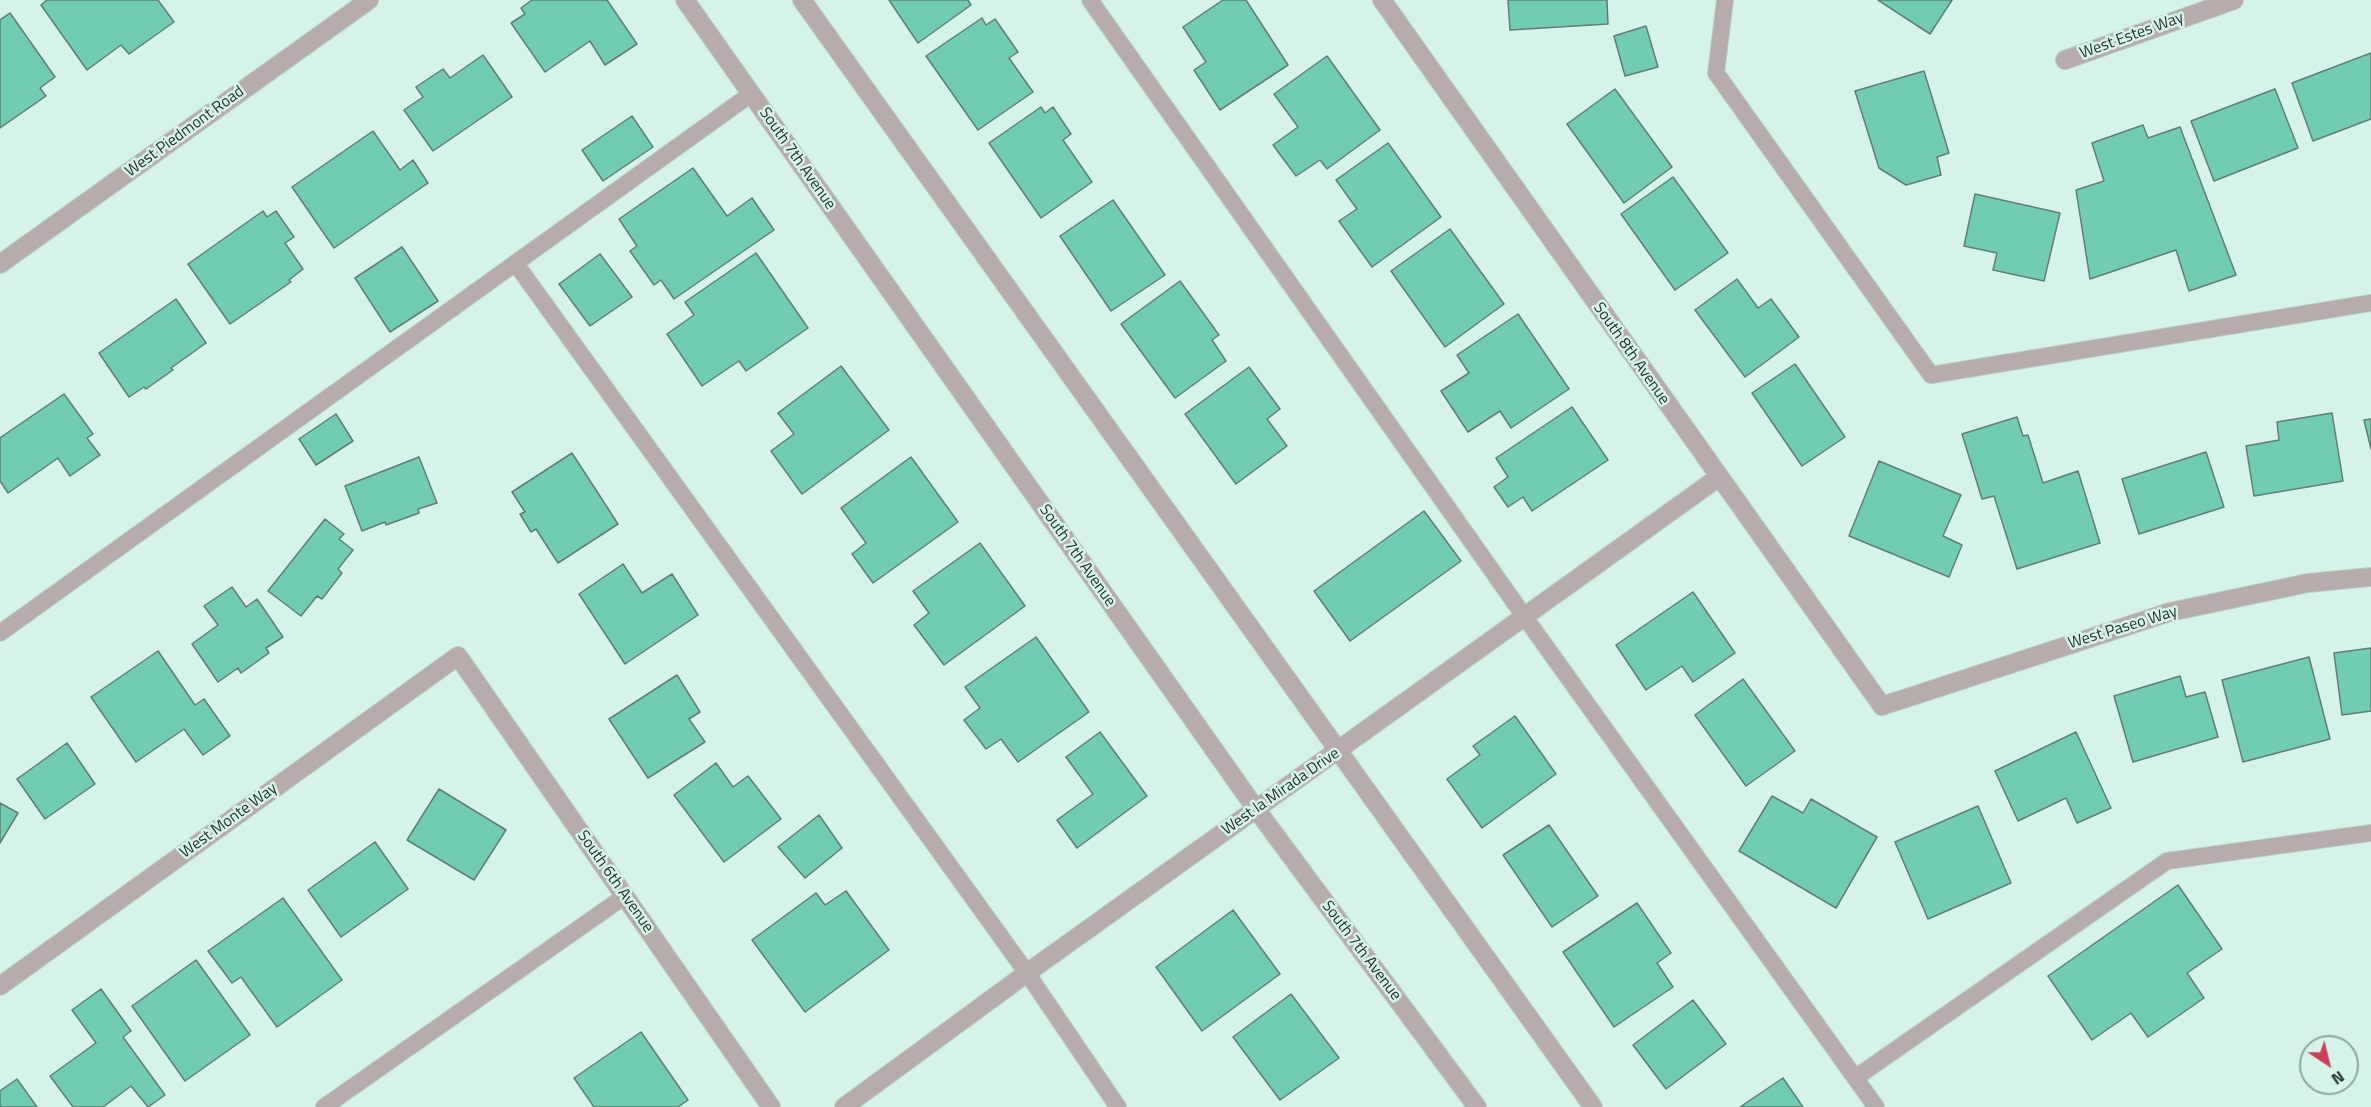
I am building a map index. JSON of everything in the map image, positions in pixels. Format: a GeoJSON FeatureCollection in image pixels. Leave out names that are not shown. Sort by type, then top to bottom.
{"type":"FeatureCollection","features":[{"type":"Feature","properties":{"kind":"street","name":"West Piedmont Road"},"geometry":{"type":"LineString","coordinates":[[0,264],[369,0]]}},
{"type":"Feature","properties":{"kind":"street","name":"South 7th Avenue"},"geometry":{"type":"LineString","coordinates":[[685,0],[1256,809],[1477,1107]]}},
{"type":"Feature","properties":{"kind":"street"},"geometry":{"type":"LineString","coordinates":[[802,0],[1593,1107]]}},
{"type":"Feature","properties":{"kind":"street","name":"South 8th Avenue"},"geometry":{"type":"LineString","coordinates":[[1382,0],[1882,706]]}},
{"type":"Feature","properties":{"kind":"street","name":"West Estes Way"},"geometry":{"type":"LineString","coordinates":[[2065,60],[2234,0]]}},
{"type":"Feature","properties":{"kind":"street","name":"West la Mirada Drive"},"geometry":{"type":"LineString","coordinates":[[844,1107],[1027,973],[1719,477]]}},
{"type":"Feature","properties":{"kind":"street","name":"West Paseo Way"},"geometry":{"type":"LineString","coordinates":[[1882,706],[2170,612],[2308,583],[2371,578]]}},
{"type":"Feature","properties":{"kind":"street","name":"South 6th Avenue"},"geometry":{"type":"LineString","coordinates":[[458,656],[771,1107]]}},
{"type":"Feature","properties":{"kind":"street","name":"West Monte Way"},"geometry":{"type":"LineString","coordinates":[[0,986],[458,656]]}},
{"type":"Feature","properties":{"kind":"lane"},"geometry":{"type":"LineString","coordinates":[[1090,0],[1524,616],[1876,1107]]}},
{"type":"Feature","properties":{"kind":"lane"},"geometry":{"type":"LineString","coordinates":[[1725,0],[1716,73],[1931,375],[2371,303]]}},
{"type":"Feature","properties":{"kind":"lane"},"geometry":{"type":"LineString","coordinates":[[0,633],[751,94]]}},
{"type":"Feature","properties":{"kind":"lane"},"geometry":{"type":"LineString","coordinates":[[516,264],[1027,973],[1118,1107]]}},
{"type":"Feature","properties":{"kind":"lane"},"geometry":{"type":"LineString","coordinates":[[1855,1078],[2167,861],[2371,833]]}},
{"type":"Feature","properties":{"kind":"lane"},"geometry":{"type":"LineString","coordinates":[[324,1107],[625,896]]}},
{"type":"Feature","properties":{"kind":"building"},"geometry":{"type":"Polygon","coordinates":[[[47,0],[158,0],[174,22],[129,54],[121,45],[87,70],[41,5],[47,0]]]}},
{"type":"Feature","properties":{"kind":"building"},"geometry":{"type":"Polygon","coordinates":[[[532,0],[607,0],[637,44],[605,65],[590,41],[545,72],[511,23],[525,14],[521,8],[532,0]]]}},
{"type":"Feature","properties":{"kind":"building"},"geometry":{"type":"Polygon","coordinates":[[[889,0],[968,0],[971,5],[918,43],[889,0]]]}},
{"type":"Feature","properties":{"kind":"building"},"geometry":{"type":"Polygon","coordinates":[[[1223,0],[1246,0],[1288,65],[1220,110],[1194,70],[1206,62],[1183,27],[1223,0]]]}},
{"type":"Feature","properties":{"kind":"building"},"geometry":{"type":"Polygon","coordinates":[[[1508,0],[1607,0],[1608,24],[1510,30],[1508,0]]]}},
{"type":"Feature","properties":{"kind":"building"},"geometry":{"type":"Polygon","coordinates":[[[1878,0],[1952,0],[1930,34],[1878,0]]]}},
{"type":"Feature","properties":{"kind":"building"},"geometry":{"type":"Polygon","coordinates":[[[10,13],[55,77],[40,88],[46,96],[0,128],[0,20],[10,13]]]}},
{"type":"Feature","properties":{"kind":"building"},"geometry":{"type":"Polygon","coordinates":[[[982,18],[986,25],[995,19],[1018,52],[1009,58],[1033,92],[978,130],[926,56],[982,18]]]}},
{"type":"Feature","properties":{"kind":"building"},"geometry":{"type":"Polygon","coordinates":[[[1646,26],[1658,67],[1625,76],[1614,36],[1646,26]]]}},
{"type":"Feature","properties":{"kind":"building"},"geometry":{"type":"Polygon","coordinates":[[[2371,53],[2371,119],[2313,141],[2292,83],[2371,53]]]}},
{"type":"Feature","properties":{"kind":"building"},"geometry":{"type":"Polygon","coordinates":[[[483,55],[512,97],[433,151],[404,110],[423,97],[416,87],[443,69],[450,78],[483,55]]]}},
{"type":"Feature","properties":{"kind":"building"},"geometry":{"type":"Polygon","coordinates":[[[1327,56],[1380,130],[1327,169],[1320,160],[1296,176],[1273,145],[1298,127],[1274,94],[1327,56]]]}},
{"type":"Feature","properties":{"kind":"building"},"geometry":{"type":"Polygon","coordinates":[[[1924,71],[1949,153],[1937,157],[1941,175],[1906,185],[1879,168],[1855,91],[1924,71]]]}},
{"type":"Feature","properties":{"kind":"building"},"geometry":{"type":"Polygon","coordinates":[[[1615,89],[1672,167],[1624,203],[1567,124],[1615,89]]]}},
{"type":"Feature","properties":{"kind":"building"},"geometry":{"type":"Polygon","coordinates":[[[2275,89],[2298,148],[2214,181],[2191,121],[2275,89]]]}},
{"type":"Feature","properties":{"kind":"building"},"geometry":{"type":"Polygon","coordinates":[[[1041,107],[1045,113],[1053,107],[1071,134],[1063,140],[1092,182],[1041,218],[989,143],[1041,107]]]}},
{"type":"Feature","properties":{"kind":"building"},"geometry":{"type":"Polygon","coordinates":[[[632,116],[653,147],[603,181],[582,150],[632,116]]]}},
{"type":"Feature","properties":{"kind":"building"},"geometry":{"type":"Polygon","coordinates":[[[2143,125],[2148,138],[2180,127],[2236,275],[2189,291],[2176,250],[2090,279],[2076,190],[2104,181],[2092,143],[2143,125]]]}},
{"type":"Feature","properties":{"kind":"building"},"geometry":{"type":"Polygon","coordinates":[[[373,131],[400,170],[413,160],[428,183],[334,248],[292,187],[373,131]]]}},
{"type":"Feature","properties":{"kind":"building"},"geometry":{"type":"Polygon","coordinates":[[[1388,143],[1441,217],[1372,267],[1339,221],[1357,209],[1336,180],[1388,143]]]}},
{"type":"Feature","properties":{"kind":"building"},"geometry":{"type":"Polygon","coordinates":[[[693,168],[727,216],[752,198],[774,230],[674,299],[661,280],[654,285],[630,251],[637,246],[619,219],[693,168]]]}},
{"type":"Feature","properties":{"kind":"building"},"geometry":{"type":"Polygon","coordinates":[[[1673,177],[1728,253],[1675,290],[1621,214],[1673,177]]]}},
{"type":"Feature","properties":{"kind":"building"},"geometry":{"type":"Polygon","coordinates":[[[1975,194],[2060,213],[2044,281],[1993,270],[1997,253],[1964,246],[1975,194]]]}},
{"type":"Feature","properties":{"kind":"building"},"geometry":{"type":"Polygon","coordinates":[[[1113,200],[1165,275],[1111,311],[1060,236],[1113,200]]]}},
{"type":"Feature","properties":{"kind":"building"},"geometry":{"type":"Polygon","coordinates":[[[263,211],[267,217],[276,211],[294,237],[285,243],[303,269],[289,280],[291,282],[230,324],[188,264],[263,211]]]}},
{"type":"Feature","properties":{"kind":"building"},"geometry":{"type":"Polygon","coordinates":[[[1450,229],[1504,304],[1445,347],[1391,271],[1450,229]]]}},
{"type":"Feature","properties":{"kind":"building"},"geometry":{"type":"Polygon","coordinates":[[[402,247],[438,301],[390,332],[355,278],[402,247]]]}},
{"type":"Feature","properties":{"kind":"building"},"geometry":{"type":"Polygon","coordinates":[[[756,253],[808,328],[746,371],[739,361],[702,386],[667,334],[694,315],[685,302],[756,253]]]}},
{"type":"Feature","properties":{"kind":"building"},"geometry":{"type":"Polygon","coordinates":[[[600,254],[632,297],[590,326],[559,284],[600,254]]]}},
{"type":"Feature","properties":{"kind":"building"},"geometry":{"type":"Polygon","coordinates":[[[1737,279],[1758,308],[1771,299],[1799,337],[1745,377],[1695,310],[1737,279]]]}},
{"type":"Feature","properties":{"kind":"building"},"geometry":{"type":"Polygon","coordinates":[[[1180,281],[1219,335],[1212,340],[1226,361],[1175,398],[1121,324],[1180,281]]]}},
{"type":"Feature","properties":{"kind":"building"},"geometry":{"type":"Polygon","coordinates":[[[176,299],[206,343],[146,389],[144,387],[129,397],[99,353],[176,299]]]}},
{"type":"Feature","properties":{"kind":"building"},"geometry":{"type":"Polygon","coordinates":[[[1518,314],[1569,389],[1511,428],[1500,411],[1468,432],[1441,391],[1469,373],[1457,355],[1518,314]]]}},
{"type":"Feature","properties":{"kind":"building"},"geometry":{"type":"Polygon","coordinates":[[[1795,364],[1845,437],[1802,466],[1752,393],[1795,364]]]}},
{"type":"Feature","properties":{"kind":"building"},"geometry":{"type":"Polygon","coordinates":[[[841,366],[889,430],[802,494],[771,451],[794,434],[778,413],[841,366]]]}},
{"type":"Feature","properties":{"kind":"building"},"geometry":{"type":"Polygon","coordinates":[[[1249,367],[1280,409],[1267,419],[1287,446],[1236,484],[1185,414],[1249,367]]]}},
{"type":"Feature","properties":{"kind":"building"},"geometry":{"type":"Polygon","coordinates":[[[64,394],[93,434],[87,438],[100,455],[70,476],[58,458],[8,493],[0,481],[0,438],[64,394]]]}},
{"type":"Feature","properties":{"kind":"building"},"geometry":{"type":"Polygon","coordinates":[[[1572,407],[1608,460],[1532,511],[1523,497],[1508,507],[1494,487],[1508,477],[1496,458],[1572,407]]]}},
{"type":"Feature","properties":{"kind":"building"},"geometry":{"type":"Polygon","coordinates":[[[2332,413],[2343,481],[2254,496],[2246,446],[2279,440],[2277,422],[2332,413]]]}},
{"type":"Feature","properties":{"kind":"building"},"geometry":{"type":"Polygon","coordinates":[[[336,414],[353,441],[316,465],[299,439],[336,414]]]}},
{"type":"Feature","properties":{"kind":"building"},"geometry":{"type":"Polygon","coordinates":[[[2017,417],[2023,436],[2028,435],[2043,483],[2078,471],[2100,543],[2017,569],[1994,496],[1982,499],[1962,434],[2017,417]]]}},
{"type":"Feature","properties":{"kind":"building"},"geometry":{"type":"Polygon","coordinates":[[[2371,419],[2371,449],[2364,420],[2371,419]]]}},
{"type":"Feature","properties":{"kind":"building"},"geometry":{"type":"Polygon","coordinates":[[[2206,452],[2224,507],[2139,534],[2122,479],[2206,452]]]}},
{"type":"Feature","properties":{"kind":"building"},"geometry":{"type":"Polygon","coordinates":[[[572,453],[618,524],[558,563],[536,529],[531,532],[520,514],[525,512],[512,492],[572,453]]]}},
{"type":"Feature","properties":{"kind":"building"},"geometry":{"type":"Polygon","coordinates":[[[419,457],[437,503],[418,509],[419,513],[362,531],[345,486],[419,457]]]}},
{"type":"Feature","properties":{"kind":"building"},"geometry":{"type":"Polygon","coordinates":[[[911,457],[958,522],[873,583],[852,554],[866,543],[841,508],[911,457]]]}},
{"type":"Feature","properties":{"kind":"building"},"geometry":{"type":"Polygon","coordinates":[[[1879,461],[1961,495],[1943,536],[1962,545],[1949,577],[1849,536],[1879,461]]]}},
{"type":"Feature","properties":{"kind":"building"},"geometry":{"type":"Polygon","coordinates":[[[1424,511],[1461,561],[1350,641],[1314,591],[1424,511]]]}},
{"type":"Feature","properties":{"kind":"building"},"geometry":{"type":"Polygon","coordinates":[[[325,519],[344,534],[339,539],[353,550],[338,569],[342,573],[322,599],[317,596],[301,616],[268,591],[325,519]]]}},
{"type":"Feature","properties":{"kind":"building"},"geometry":{"type":"Polygon","coordinates":[[[980,543],[1025,606],[944,665],[914,625],[929,613],[913,591],[980,543]]]}},
{"type":"Feature","properties":{"kind":"building"},"geometry":{"type":"Polygon","coordinates":[[[623,564],[642,593],[672,574],[698,615],[625,664],[579,594],[623,564]]]}},
{"type":"Feature","properties":{"kind":"building"},"geometry":{"type":"Polygon","coordinates":[[[232,587],[246,607],[257,599],[283,637],[266,648],[269,653],[241,673],[238,668],[218,682],[192,644],[218,625],[204,606],[232,587]]]}},
{"type":"Feature","properties":{"kind":"building"},"geometry":{"type":"Polygon","coordinates":[[[1693,592],[1735,653],[1693,682],[1682,666],[1646,690],[1616,645],[1693,592]]]}},
{"type":"Feature","properties":{"kind":"building"},"geometry":{"type":"Polygon","coordinates":[[[1036,637],[1089,712],[1018,762],[1001,739],[986,749],[964,720],[980,708],[965,687],[1036,637]]]}},
{"type":"Feature","properties":{"kind":"building"},"geometry":{"type":"Polygon","coordinates":[[[2371,648],[2371,711],[2342,715],[2334,653],[2371,648]]]}},
{"type":"Feature","properties":{"kind":"building"},"geometry":{"type":"Polygon","coordinates":[[[158,651],[195,705],[204,699],[230,736],[203,755],[184,729],[136,762],[91,697],[158,651]]]}},
{"type":"Feature","properties":{"kind":"building"},"geometry":{"type":"Polygon","coordinates":[[[2309,657],[2330,739],[2243,762],[2222,680],[2309,657]]]}},
{"type":"Feature","properties":{"kind":"building"},"geometry":{"type":"Polygon","coordinates":[[[677,675],[700,712],[689,719],[705,742],[648,778],[609,719],[677,675]]]}},
{"type":"Feature","properties":{"kind":"building"},"geometry":{"type":"Polygon","coordinates":[[[2180,676],[2186,697],[2205,692],[2218,737],[2133,762],[2114,696],[2180,676]]]}},
{"type":"Feature","properties":{"kind":"building"},"geometry":{"type":"Polygon","coordinates":[[[1743,679],[1795,751],[1746,786],[1695,715],[1743,679]]]}},
{"type":"Feature","properties":{"kind":"building"},"geometry":{"type":"Polygon","coordinates":[[[1515,716],[1556,774],[1482,828],[1447,779],[1480,755],[1473,746],[1515,716]]]}},
{"type":"Feature","properties":{"kind":"building"},"geometry":{"type":"Polygon","coordinates":[[[1100,732],[1147,796],[1077,848],[1057,820],[1093,794],[1066,757],[1100,732]]]}},
{"type":"Feature","properties":{"kind":"building"},"geometry":{"type":"Polygon","coordinates":[[[2076,732],[2111,808],[2077,823],[2066,798],[2018,821],[1995,771],[2076,732]]]}},
{"type":"Feature","properties":{"kind":"building"},"geometry":{"type":"Polygon","coordinates":[[[67,743],[95,784],[45,819],[17,779],[67,743]]]}},
{"type":"Feature","properties":{"kind":"building"},"geometry":{"type":"Polygon","coordinates":[[[716,763],[733,787],[748,776],[781,819],[724,862],[674,795],[716,763]]]}},
{"type":"Feature","properties":{"kind":"building"},"geometry":{"type":"Polygon","coordinates":[[[439,789],[506,830],[474,880],[407,840],[439,789]]]}},
{"type":"Feature","properties":{"kind":"building"},"geometry":{"type":"Polygon","coordinates":[[[1772,796],[1803,813],[1811,799],[1877,837],[1836,908],[1739,851],[1772,796]]]}},
{"type":"Feature","properties":{"kind":"building"},"geometry":{"type":"Polygon","coordinates":[[[0,803],[18,813],[0,843],[0,803]]]}},
{"type":"Feature","properties":{"kind":"building"},"geometry":{"type":"Polygon","coordinates":[[[1978,806],[2011,883],[1928,919],[1895,842],[1978,806]]]}},
{"type":"Feature","properties":{"kind":"building"},"geometry":{"type":"Polygon","coordinates":[[[819,815],[842,848],[805,878],[778,847],[819,815]]]}},
{"type":"Feature","properties":{"kind":"building"},"geometry":{"type":"Polygon","coordinates":[[[1549,825],[1598,896],[1552,927],[1503,855],[1549,825]]]}},
{"type":"Feature","properties":{"kind":"building"},"geometry":{"type":"Polygon","coordinates":[[[375,842],[408,889],[341,937],[308,890],[375,842]]]}},
{"type":"Feature","properties":{"kind":"building"},"geometry":{"type":"Polygon","coordinates":[[[2178,885],[2222,949],[2187,973],[2204,998],[2148,1037],[2131,1013],[2092,1040],[2048,976],[2178,885]]]}},
{"type":"Feature","properties":{"kind":"building"},"geometry":{"type":"Polygon","coordinates":[[[846,891],[889,950],[805,1012],[752,940],[816,893],[825,905],[846,891]]]}},
{"type":"Feature","properties":{"kind":"building"},"geometry":{"type":"Polygon","coordinates":[[[283,898],[342,980],[277,1027],[241,977],[232,983],[208,951],[283,898]]]}},
{"type":"Feature","properties":{"kind":"building"},"geometry":{"type":"Polygon","coordinates":[[[1637,903],[1671,953],[1657,963],[1673,987],[1614,1027],[1563,952],[1637,903]]]}},
{"type":"Feature","properties":{"kind":"building"},"geometry":{"type":"Polygon","coordinates":[[[1233,910],[1280,974],[1202,1031],[1156,967],[1233,910]]]}},
{"type":"Feature","properties":{"kind":"building"},"geometry":{"type":"Polygon","coordinates":[[[196,960],[250,1035],[185,1081],[132,1006],[196,960]]]}},
{"type":"Feature","properties":{"kind":"building"},"geometry":{"type":"Polygon","coordinates":[[[101,989],[131,1031],[123,1037],[165,1095],[148,1107],[131,1086],[103,1107],[73,1107],[50,1076],[96,1043],[72,1010],[101,989]]]}},
{"type":"Feature","properties":{"kind":"building"},"geometry":{"type":"Polygon","coordinates":[[[1291,994],[1339,1058],[1280,1100],[1233,1037],[1291,994]]]}},
{"type":"Feature","properties":{"kind":"building"},"geometry":{"type":"Polygon","coordinates":[[[1693,1000],[1726,1044],[1666,1089],[1633,1045],[1693,1000]]]}},
{"type":"Feature","properties":{"kind":"building"},"geometry":{"type":"Polygon","coordinates":[[[641,1032],[688,1100],[678,1107],[594,1107],[574,1078],[641,1032]]]}},
{"type":"Feature","properties":{"kind":"building"},"geometry":{"type":"Polygon","coordinates":[[[1783,1078],[1803,1107],[1740,1107],[1783,1078]]]}},
{"type":"Feature","properties":{"kind":"building"},"geometry":{"type":"Polygon","coordinates":[[[17,1079],[37,1107],[0,1107],[0,1091],[17,1079]]]}}]}
